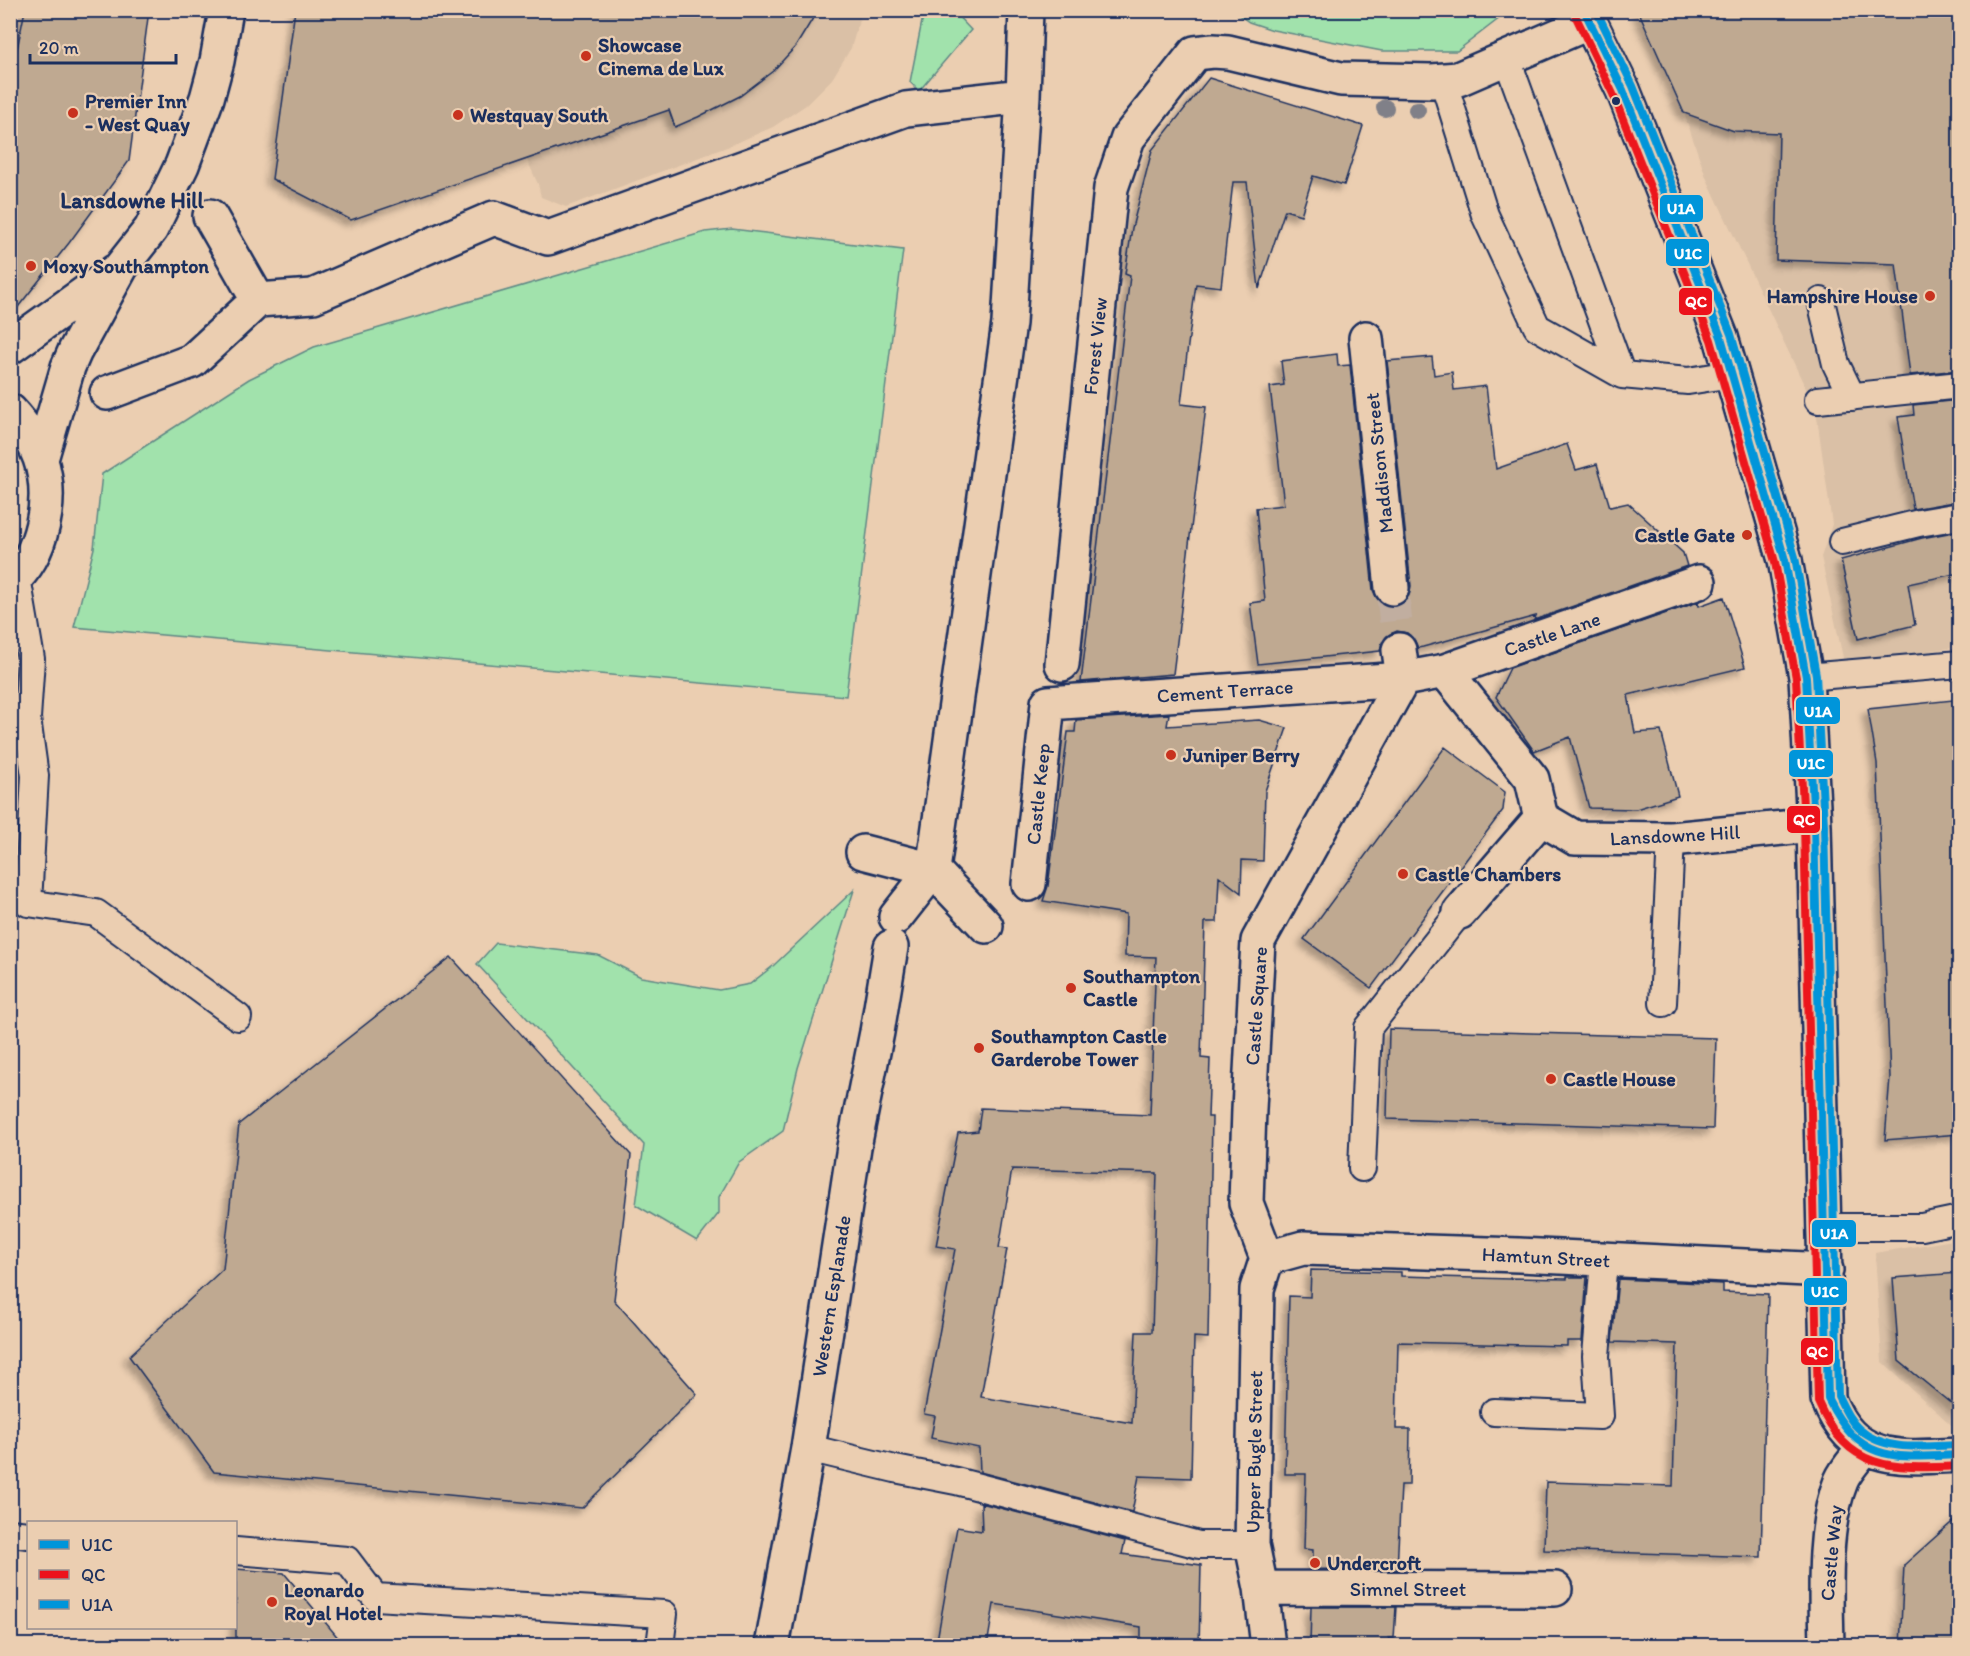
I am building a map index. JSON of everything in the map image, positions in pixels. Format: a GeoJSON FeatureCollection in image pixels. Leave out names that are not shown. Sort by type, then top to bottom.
{"type":"FeatureCollection","features":[{"type":"Feature","properties":{"kind":"street"},"geometry":{"type":"LineString","coordinates":[[41,459],[68,367],[122,267],[151,229],[182,165],[207,98],[217,61],[226,10]]}},
{"type":"Feature","properties":{"kind":"street"},"geometry":{"type":"LineString","coordinates":[[933,870],[1009,324],[1026,10]]}},
{"type":"Feature","properties":{"kind":"street"},"geometry":{"type":"LineString","coordinates":[[1443,80],[1458,79],[1507,59],[1587,16],[1623,90],[1721,337],[1785,560],[1806,677],[1814,825],[1828,1399],[1836,1419],[1851,1437],[1865,1447],[1884,1454],[1909,1458],[1959,1455]]}},
{"type":"Feature","properties":{"kind":"street","name":"Forest View"},"geometry":{"type":"LineString","coordinates":[[1062,664],[1111,188],[1128,138],[1195,53],[1228,52],[1341,79],[1443,80]]}},
{"type":"Feature","properties":{"kind":"street"},"geometry":{"type":"LineString","coordinates":[[107,393],[192,361],[258,300],[313,296],[495,218],[548,238],[906,109],[1023,96]]}},
{"type":"Feature","properties":{"kind":"street"},"geometry":{"type":"LineString","coordinates":[[210,216],[258,300]]}},
{"type":"Feature","properties":{"kind":"street"},"geometry":{"type":"LineString","coordinates":[[10,347],[122,267]]}},
{"type":"Feature","properties":{"kind":"street","name":"Maddison Street"},"geometry":{"type":"LineString","coordinates":[[1366,338],[1392,588]]}},
{"type":"Feature","properties":{"kind":"street"},"geometry":{"type":"LineString","coordinates":[[10,411],[27,430],[41,459],[47,500],[39,542],[14,580]]}},
{"type":"Feature","properties":{"kind":"street","name":"Castle Lane"},"geometry":{"type":"LineString","coordinates":[[1401,664],[1445,671],[1699,582]]}},
{"type":"Feature","properties":{"kind":"street","name":"Cement Terrace"},"geometry":{"type":"LineString","coordinates":[[1048,703],[1401,664]]}},
{"type":"Feature","properties":{"kind":"street","name":"Castle Square"},"geometry":{"type":"LineString","coordinates":[[1267,1258],[1246,1203],[1258,941],[1401,664]]}},
{"type":"Feature","properties":{"kind":"street"},"geometry":{"type":"LineString","coordinates":[[1445,671],[1532,779],[1541,818],[1460,912]]}},
{"type":"Feature","properties":{"kind":"street","name":"Castle Keep"},"geometry":{"type":"LineString","coordinates":[[1029,884],[1048,703]]}},
{"type":"Feature","properties":{"kind":"street","name":"Lansdowne Hill"},"geometry":{"type":"LineString","coordinates":[[1541,818],[1575,838],[1671,839],[1814,825]]}},
{"type":"Feature","properties":{"kind":"street"},"geometry":{"type":"LineString","coordinates":[[863,852],[933,870],[986,926]]}},
{"type":"Feature","properties":{"kind":"street","name":"Western Esplanade"},"geometry":{"type":"LineString","coordinates":[[772,1646],[808,1448],[854,1147],[894,932],[933,870]]}},
{"type":"Feature","properties":{"kind":"street","name":"Hamtun Street"},"geometry":{"type":"LineString","coordinates":[[1267,1258],[1303,1248],[1519,1255],[1826,1270]]}},
{"type":"Feature","properties":{"kind":"street","name":"Upper Bugle Street"},"geometry":{"type":"LineString","coordinates":[[1267,1258],[1257,1289],[1252,1545],[1261,1588],[1268,1646]]}},
{"type":"Feature","properties":{"kind":"street","name":"Castle Way"},"geometry":{"type":"LineString","coordinates":[[1827,1646],[1826,1596],[1831,1515],[1842,1479],[1865,1447]]}},
{"type":"Feature","properties":{"kind":"street","name":"Simnel Street"},"geometry":{"type":"LineString","coordinates":[[1261,1588],[1554,1589]]}},
{"type":"Feature","properties":{"kind":"lane"},"geometry":{"type":"LineString","coordinates":[[1507,59],[1622,375]]}},
{"type":"Feature","properties":{"kind":"lane"},"geometry":{"type":"LineString","coordinates":[[1443,80],[1485,215],[1537,327],[1622,375],[1688,381],[1732,374]]}},
{"type":"Feature","properties":{"kind":"lane"},"geometry":{"type":"LineString","coordinates":[[1821,301],[1836,364],[1852,396]]}},
{"type":"Feature","properties":{"kind":"lane"},"geometry":{"type":"LineString","coordinates":[[1818,400],[1959,385]]}},
{"type":"Feature","properties":{"kind":"lane"},"geometry":{"type":"LineString","coordinates":[[1842,542],[1919,523],[1959,516]]}},
{"type":"Feature","properties":{"kind":"lane"},"geometry":{"type":"LineString","coordinates":[[14,580],[31,659],[19,710],[35,776],[28,903],[96,913],[238,1017]]}},
{"type":"Feature","properties":{"kind":"lane"},"geometry":{"type":"LineString","coordinates":[[1806,677],[1959,664]]}},
{"type":"Feature","properties":{"kind":"lane"},"geometry":{"type":"LineString","coordinates":[[1663,1003],[1671,839]]}},
{"type":"Feature","properties":{"kind":"lane"},"geometry":{"type":"LineString","coordinates":[[1362,1168],[1368,1028],[1460,912]]}},
{"type":"Feature","properties":{"kind":"lane"},"geometry":{"type":"LineString","coordinates":[[1824,1227],[1922,1227],[1959,1219]]}},
{"type":"Feature","properties":{"kind":"lane"},"geometry":{"type":"LineString","coordinates":[[1494,1412],[1600,1416],[1596,1356],[1604,1260]]}},
{"type":"Feature","properties":{"kind":"lane"},"geometry":{"type":"LineString","coordinates":[[808,1448],[895,1469],[956,1480],[1199,1545],[1252,1545]]}},
{"type":"Feature","properties":{"kind":"lane"},"geometry":{"type":"LineString","coordinates":[[10,1533],[27,1535]]}},
{"type":"Feature","properties":{"kind":"lane"},"geometry":{"type":"LineString","coordinates":[[237,1551],[347,1560],[375,1597],[664,1614],[660,1646]]}},
{"type":"Feature","properties":{"kind":"shaded area","name":"Westquay South"},"geometry":{"type":"Polygon","coordinates":[[[294,11],[862,11],[851,48],[832,79],[806,105],[773,127],[727,147],[566,207],[541,197],[527,160],[351,220],[272,179],[294,11]]]}},
{"type":"Feature","properties":{"kind":"shaded area"},"geometry":{"type":"Polygon","coordinates":[[[1638,11],[1959,11],[1959,647],[1844,662],[1821,557],[1832,524],[1816,410],[1706,177],[1684,113],[1638,11]]]}},
{"type":"Feature","properties":{"kind":"shaded area"},"geometry":{"type":"Polygon","coordinates":[[[1959,1239],[1959,1432],[1882,1362],[1875,1253],[1959,1239]]]}},
{"type":"Feature","properties":{"kind":"green space"},"geometry":{"type":"Polygon","coordinates":[[[924,11],[953,11],[971,30],[919,91],[910,82],[924,11]]]}},
{"type":"Feature","properties":{"kind":"green space"},"geometry":{"type":"Polygon","coordinates":[[[1233,11],[1509,11],[1457,51],[1382,51],[1273,30],[1249,22],[1233,11]]]}},
{"type":"Feature","properties":{"kind":"green space"},"geometry":{"type":"Polygon","coordinates":[[[732,229],[903,250],[846,696],[74,627],[94,548],[102,474],[249,379],[314,347],[705,232],[732,229]]]}},
{"type":"Feature","properties":{"kind":"green space"},"geometry":{"type":"Polygon","coordinates":[[[854,890],[798,1068],[783,1131],[739,1162],[719,1197],[719,1213],[697,1241],[636,1205],[644,1145],[477,964],[496,943],[598,955],[641,977],[719,990],[750,984],[773,966],[854,890]]]}},
{"type":"Feature","properties":{"kind":"building","name":"Premier Inn - West Quay"},"geometry":{"type":"Polygon","coordinates":[[[25,10],[149,10],[129,161],[69,243],[10,317],[10,65],[15,59],[25,10]]]}},
{"type":"Feature","properties":{"kind":"building","name":"Westquay South"},"geometry":{"type":"Polygon","coordinates":[[[295,10],[818,10],[796,46],[773,71],[740,96],[698,117],[675,127],[669,110],[351,220],[272,179],[295,10]]]}},
{"type":"Feature","properties":{"kind":"building"},"geometry":{"type":"Polygon","coordinates":[[[1638,10],[1959,10],[1959,370],[1910,375],[1896,264],[1776,260],[1779,133],[1734,131],[1684,113],[1638,10]]]}},
{"type":"Feature","properties":{"kind":"building"},"geometry":{"type":"Polygon","coordinates":[[[1209,78],[1363,126],[1344,185],[1313,176],[1301,215],[1285,210],[1259,289],[1247,182],[1233,182],[1221,287],[1196,284],[1188,345],[1181,404],[1206,407],[1173,674],[1081,682],[1130,276],[1125,274],[1132,228],[1152,150],[1209,78]]]}},
{"type":"Feature","properties":{"kind":"building"},"geometry":{"type":"Polygon","coordinates":[[[1337,354],[1338,366],[1350,365],[1373,590],[1384,605],[1393,607],[1402,603],[1409,596],[1411,586],[1387,361],[1432,357],[1434,375],[1452,372],[1454,390],[1486,386],[1496,469],[1567,444],[1576,470],[1597,464],[1610,507],[1628,503],[1683,553],[1687,566],[1534,620],[1536,616],[1423,647],[1418,648],[1414,639],[1407,633],[1397,631],[1387,636],[1382,642],[1380,651],[1258,664],[1250,603],[1265,601],[1256,508],[1284,505],[1270,387],[1284,385],[1281,361],[1337,354]]]}},
{"type":"Feature","properties":{"kind":"building"},"geometry":{"type":"Polygon","coordinates":[[[1959,400],[1959,501],[1913,509],[1898,417],[1914,415],[1913,405],[1959,400]]]}},
{"type":"Feature","properties":{"kind":"building"},"geometry":{"type":"Polygon","coordinates":[[[1959,531],[1959,573],[1908,584],[1915,625],[1858,639],[1841,560],[1922,538],[1959,531]]]}},
{"type":"Feature","properties":{"kind":"building"},"geometry":{"type":"Polygon","coordinates":[[[1724,597],[1745,667],[1628,695],[1635,733],[1661,731],[1678,796],[1636,809],[1589,808],[1570,737],[1534,751],[1496,697],[1510,668],[1698,602],[1699,606],[1724,597]]]}},
{"type":"Feature","properties":{"kind":"building"},"geometry":{"type":"Polygon","coordinates":[[[1953,700],[1959,782],[1959,1134],[1885,1140],[1890,1077],[1877,763],[1868,709],[1953,700]]]}},
{"type":"Feature","properties":{"kind":"building"},"geometry":{"type":"Polygon","coordinates":[[[1169,714],[1167,726],[1259,720],[1287,728],[1265,791],[1263,861],[1242,860],[1241,893],[1219,876],[1217,922],[1205,922],[1201,1058],[1210,1059],[1208,1117],[1212,1117],[1208,1338],[1194,1337],[1191,1478],[1139,1476],[1132,1512],[980,1472],[979,1448],[931,1438],[935,1416],[924,1414],[955,1249],[936,1246],[958,1133],[978,1131],[981,1108],[1150,1115],[1156,957],[1125,956],[1126,914],[1043,901],[1048,886],[1068,732],[1075,732],[1076,720],[1169,714]],[[1012,1169],[999,1248],[1007,1249],[981,1397],[1132,1423],[1136,1332],[1152,1332],[1157,1173],[1012,1169]]]}},
{"type":"Feature","properties":{"kind":"building","name":"Castle Chambers"},"geometry":{"type":"Polygon","coordinates":[[[1445,747],[1505,792],[1503,810],[1371,988],[1304,939],[1445,747]]]}},
{"type":"Feature","properties":{"kind":"building"},"geometry":{"type":"Polygon","coordinates":[[[451,957],[631,1155],[614,1300],[697,1394],[582,1508],[214,1472],[129,1356],[223,1269],[239,1124],[451,957]]]}},
{"type":"Feature","properties":{"kind":"building","name":"Castle House"},"geometry":{"type":"Polygon","coordinates":[[[1389,1029],[1716,1038],[1713,1129],[1387,1119],[1389,1029]]]}},
{"type":"Feature","properties":{"kind":"building"},"geometry":{"type":"Polygon","coordinates":[[[1311,1270],[1401,1272],[1401,1276],[1510,1279],[1587,1277],[1582,1341],[1567,1341],[1567,1346],[1398,1342],[1396,1429],[1410,1429],[1409,1485],[1401,1485],[1397,1570],[1313,1569],[1313,1550],[1304,1549],[1306,1474],[1285,1474],[1289,1296],[1310,1297],[1311,1270]]]}},
{"type":"Feature","properties":{"kind":"building"},"geometry":{"type":"Polygon","coordinates":[[[1959,1273],[1959,1410],[1899,1361],[1893,1278],[1959,1273]]]}},
{"type":"Feature","properties":{"kind":"building"},"geometry":{"type":"Polygon","coordinates":[[[1618,1279],[1723,1284],[1723,1292],[1768,1294],[1761,1557],[1544,1550],[1546,1482],[1673,1486],[1677,1344],[1612,1342],[1618,1279]]]}},
{"type":"Feature","properties":{"kind":"building"},"geometry":{"type":"Polygon","coordinates":[[[981,1503],[1125,1541],[1122,1554],[1201,1565],[1199,1646],[1141,1646],[1141,1627],[994,1604],[987,1646],[936,1646],[957,1527],[982,1531],[981,1503]]]}},
{"type":"Feature","properties":{"kind":"building"},"geometry":{"type":"Polygon","coordinates":[[[1959,1516],[1959,1646],[1900,1646],[1904,1565],[1959,1516]]]}},
{"type":"Feature","properties":{"kind":"building","name":"Leonardo Royal Hotel"},"geometry":{"type":"Polygon","coordinates":[[[237,1569],[284,1573],[345,1646],[236,1646],[237,1569]]]}},
{"type":"Feature","properties":{"kind":"building"},"geometry":{"type":"Polygon","coordinates":[[[1311,1607],[1396,1607],[1394,1638],[1389,1638],[1389,1646],[1310,1646],[1311,1607]]]}},
{"type":"Feature","properties":{"kind":"tunnel"},"geometry":{"type":"LineString","coordinates":[[1392,588],[1399,650]]}},
{"type":"Feature","properties":{"kind":"transit line","name":"U1C"},"geometry":{"type":"LineString","coordinates":[[1584,10],[1623,90],[1721,337],[1785,560],[1806,677],[1814,825],[1828,1399],[1840,1420],[1853,1436],[1866,1446],[1898,1456],[1960,1455]]}},
{"type":"Feature","properties":{"kind":"transit line","name":"U1A"},"geometry":{"type":"LineString","coordinates":[[1596,10],[1633,86],[1731,334],[1795,557],[1816,675],[1824,825],[1838,1396],[1855,1425],[1869,1437],[1881,1442],[1920,1447],[1959,1445]]}},
{"type":"Feature","properties":{"kind":"transit line","name":"QC"},"geometry":{"type":"LineString","coordinates":[[1575,15],[1613,94],[1711,340],[1775,562],[1796,678],[1804,825],[1818,1402],[1830,1425],[1843,1442],[1858,1454],[1893,1466],[1960,1466]]}},
{"type":"Feature","properties":{"kind":"place","name":"Showcase Cinema de Lux"},"geometry":{"type":"Point","coordinates":[586,56]}},
{"type":"Feature","properties":{"kind":"place","name":"Premier Inn - West Quay"},"geometry":{"type":"Point","coordinates":[73,113]}},
{"type":"Feature","properties":{"kind":"place","name":"Westquay South"},"geometry":{"type":"Point","coordinates":[458,115]}},
{"type":"Feature","properties":{"kind":"place","name":"Moxy Southampton"},"geometry":{"type":"Point","coordinates":[31,266]}},
{"type":"Feature","properties":{"kind":"place","name":"Hampshire House"},"geometry":{"type":"Point","coordinates":[1930,296]}},
{"type":"Feature","properties":{"kind":"place","name":"Castle Gate"},"geometry":{"type":"Point","coordinates":[1747,535]}},
{"type":"Feature","properties":{"kind":"place","name":"Juniper Berry"},"geometry":{"type":"Point","coordinates":[1171,755]}},
{"type":"Feature","properties":{"kind":"place","name":"Castle Chambers"},"geometry":{"type":"Point","coordinates":[1403,874]}},
{"type":"Feature","properties":{"kind":"place","name":"Southampton Castle"},"geometry":{"type":"Point","coordinates":[1071,988]}},
{"type":"Feature","properties":{"kind":"place","name":"Southampton Castle Garderobe Tower"},"geometry":{"type":"Point","coordinates":[979,1048]}},
{"type":"Feature","properties":{"kind":"place","name":"Castle House"},"geometry":{"type":"Point","coordinates":[1551,1079]}},
{"type":"Feature","properties":{"kind":"place","name":"Undercroft"},"geometry":{"type":"Point","coordinates":[1315,1563]}},
{"type":"Feature","properties":{"kind":"place","name":"Leonardo Royal Hotel"},"geometry":{"type":"Point","coordinates":[272,1602]}},
{"type":"Feature","properties":{"kind":"district","name":"Lansdowne Hill"},"geometry":{"type":"Point","coordinates":[132,200]}}]}
